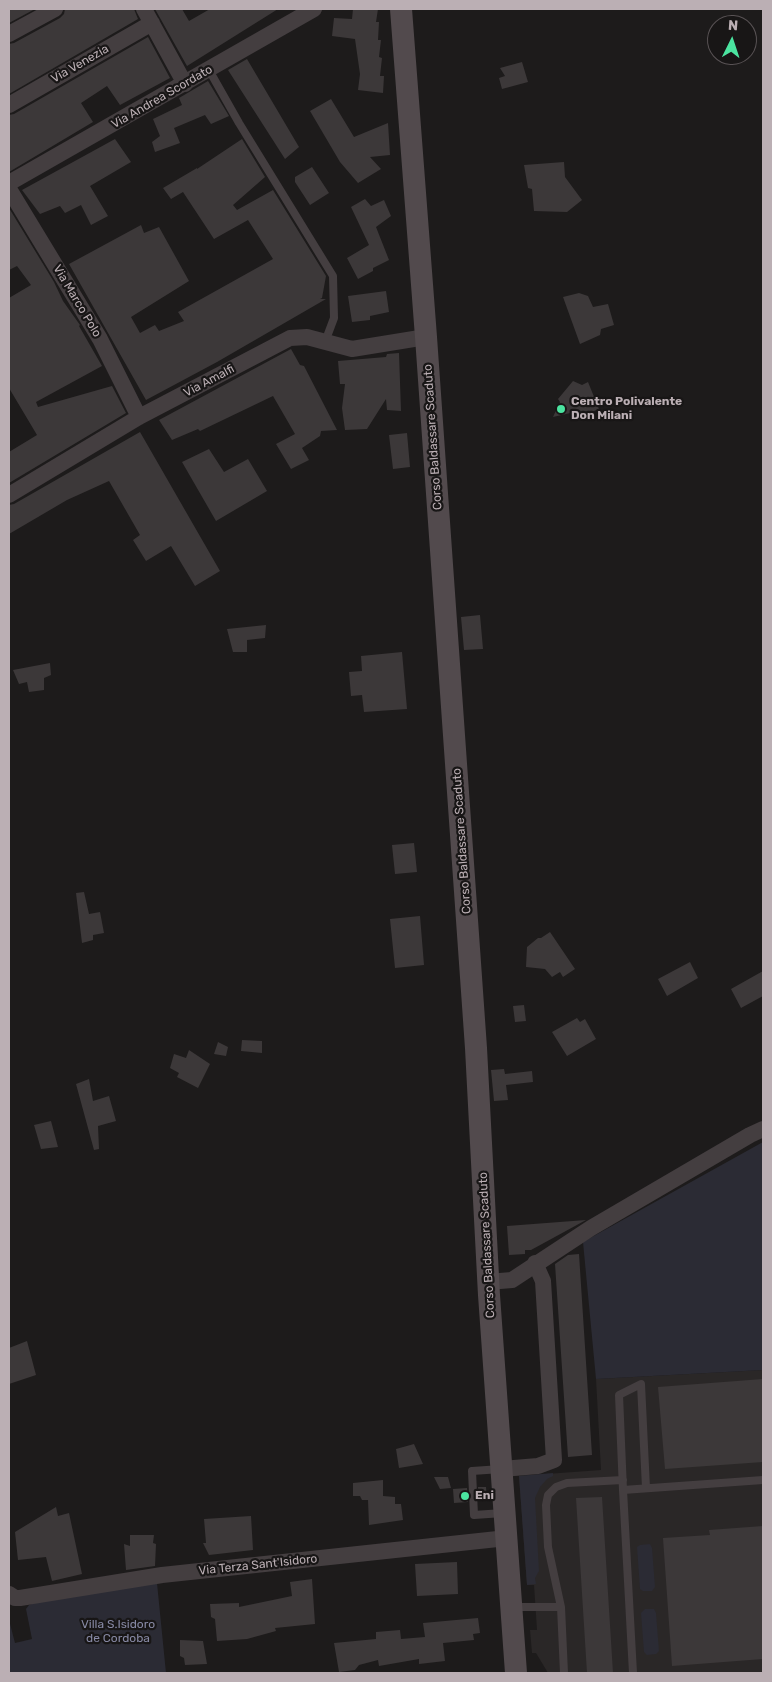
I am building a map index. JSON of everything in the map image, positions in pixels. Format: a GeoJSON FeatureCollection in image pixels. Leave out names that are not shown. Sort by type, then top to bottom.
{"type":"FeatureCollection","features":[{"type":"Feature","properties":{"kind":"street"},"geometry":{"type":"LineString","coordinates":[[9,34],[55,9]]}},
{"type":"Feature","properties":{"kind":"street","name":"Via Andrea Scordato"},"geometry":{"type":"LineString","coordinates":[[9,183],[314,9]]}},
{"type":"Feature","properties":{"kind":"street","name":"Corso Baldassare Scaduto"},"geometry":{"type":"LineString","coordinates":[[400,9],[426,337],[476,1038],[488,1282],[516,1673]]}},
{"type":"Feature","properties":{"kind":"street"},"geometry":{"type":"LineString","coordinates":[[148,16],[185,84]]}},
{"type":"Feature","properties":{"kind":"street","name":"Via Venezia"},"geometry":{"type":"LineString","coordinates":[[9,105],[148,16]]}},
{"type":"Feature","properties":{"kind":"street","name":"Via Marco Polo"},"geometry":{"type":"LineString","coordinates":[[9,189],[100,339],[139,417]]}},
{"type":"Feature","properties":{"kind":"street","name":"Via Amalfi"},"geometry":{"type":"LineString","coordinates":[[9,495],[139,417],[290,338],[307,337],[352,349],[426,337]]}},
{"type":"Feature","properties":{"kind":"street"},"geometry":{"type":"LineString","coordinates":[[488,1282],[512,1280],[599,1223],[763,1129]]}},
{"type":"Feature","properties":{"kind":"street"},"geometry":{"type":"LineString","coordinates":[[502,1469],[538,1466],[554,1460],[544,1281],[536,1263]]}},
{"type":"Feature","properties":{"kind":"street","name":"Via Terza Sant'Isidoro"},"geometry":{"type":"LineString","coordinates":[[9,1596],[20,1598],[162,1575],[507,1538]]}},
{"type":"Feature","properties":{"kind":"lane"},"geometry":{"type":"LineString","coordinates":[[208,70],[333,276],[334,318],[325,342]]}},
{"type":"Feature","properties":{"kind":"lane"},"geometry":{"type":"LineString","coordinates":[[633,1673],[619,1395],[641,1384],[646,1488]]}},
{"type":"Feature","properties":{"kind":"lane"},"geometry":{"type":"LineString","coordinates":[[502,1469],[472,1471],[474,1515],[505,1512]]}},
{"type":"Feature","properties":{"kind":"lane"},"geometry":{"type":"LineString","coordinates":[[564,1673],[561,1607],[548,1547],[546,1505],[548,1495],[556,1487],[567,1483],[623,1480]]}},
{"type":"Feature","properties":{"kind":"lane"},"geometry":{"type":"LineString","coordinates":[[623,1490],[763,1480]]}},
{"type":"Feature","properties":{"kind":"lane"},"geometry":{"type":"LineString","coordinates":[[511,1607],[561,1607]]}},
{"type":"Feature","properties":{"kind":"shaded area"},"geometry":{"type":"Polygon","coordinates":[[[763,1370],[763,1673],[548,1673],[536,1653],[532,1653],[530,1630],[537,1630],[534,1585],[527,1585],[519,1476],[601,1470],[596,1379],[763,1370]]]}},
{"type":"Feature","properties":{"kind":"green space"},"geometry":{"type":"Polygon","coordinates":[[[763,1142],[763,1370],[596,1379],[583,1242],[763,1142]]]}},
{"type":"Feature","properties":{"kind":"green space"},"geometry":{"type":"Polygon","coordinates":[[[553,1473],[553,1476],[547,1479],[540,1487],[535,1498],[539,1571],[535,1578],[536,1584],[527,1585],[519,1476],[553,1473]]]}},
{"type":"Feature","properties":{"kind":"green space"},"geometry":{"type":"Polygon","coordinates":[[[650,1544],[652,1548],[655,1587],[652,1591],[643,1591],[640,1589],[637,1547],[650,1544]]]}},
{"type":"Feature","properties":{"kind":"green space","name":"Villa S.Isidoro de Cordoba"},"geometry":{"type":"Polygon","coordinates":[[[157,1583],[166,1673],[9,1673],[9,1620],[15,1643],[32,1639],[26,1609],[29,1605],[40,1601],[157,1583]]]}},
{"type":"Feature","properties":{"kind":"green space"},"geometry":{"type":"Polygon","coordinates":[[[645,1609],[654,1609],[656,1613],[659,1651],[656,1654],[647,1655],[644,1652],[641,1613],[645,1609]]]}},
{"type":"Feature","properties":{"kind":"building"},"geometry":{"type":"Polygon","coordinates":[[[9,9],[35,9],[9,23],[9,9]]]}},
{"type":"Feature","properties":{"kind":"building"},"geometry":{"type":"Polygon","coordinates":[[[65,9],[134,9],[138,19],[9,94],[9,44],[60,18],[64,14],[65,9]]]}},
{"type":"Feature","properties":{"kind":"building"},"geometry":{"type":"Polygon","coordinates":[[[155,9],[182,9],[189,21],[210,9],[278,9],[187,66],[155,9]]]}},
{"type":"Feature","properties":{"kind":"building"},"geometry":{"type":"Polygon","coordinates":[[[353,9],[378,9],[376,22],[379,22],[378,40],[381,40],[379,57],[382,58],[380,76],[384,76],[383,93],[358,90],[360,74],[355,39],[332,36],[334,18],[352,19],[353,9]]]}},
{"type":"Feature","properties":{"kind":"building"},"geometry":{"type":"Polygon","coordinates":[[[148,37],[170,78],[120,105],[107,86],[81,103],[93,122],[9,172],[9,115],[14,114],[148,37]]]}},
{"type":"Feature","properties":{"kind":"building"},"geometry":{"type":"Polygon","coordinates":[[[247,59],[299,147],[285,159],[228,70],[247,59]]]}},
{"type":"Feature","properties":{"kind":"building"},"geometry":{"type":"Polygon","coordinates":[[[522,62],[528,82],[502,89],[499,78],[505,76],[500,68],[522,62]]]}},
{"type":"Feature","properties":{"kind":"building"},"geometry":{"type":"Polygon","coordinates":[[[208,81],[229,116],[211,124],[205,115],[174,128],[180,143],[155,152],[152,142],[160,136],[153,119],[182,105],[179,98],[208,81]]]}},
{"type":"Feature","properties":{"kind":"building"},"geometry":{"type":"Polygon","coordinates":[[[331,99],[354,137],[388,123],[390,155],[370,157],[381,169],[358,183],[340,162],[310,111],[331,99]]]}},
{"type":"Feature","properties":{"kind":"building"},"geometry":{"type":"Polygon","coordinates":[[[115,139],[131,162],[90,186],[108,216],[91,225],[81,205],[65,213],[60,206],[40,214],[22,190],[115,139]]]}},
{"type":"Feature","properties":{"kind":"building"},"geometry":{"type":"Polygon","coordinates":[[[242,139],[265,177],[233,205],[237,210],[273,190],[326,276],[322,298],[320,299],[326,299],[217,362],[146,400],[69,264],[141,225],[144,233],[159,227],[189,281],[131,317],[140,333],[155,325],[159,331],[184,321],[178,312],[273,259],[248,220],[214,239],[183,192],[171,199],[163,188],[197,169],[242,139]]]}},
{"type":"Feature","properties":{"kind":"building"},"geometry":{"type":"Polygon","coordinates":[[[564,162],[565,177],[582,200],[567,212],[534,211],[532,189],[528,188],[524,165],[564,162]]]}},
{"type":"Feature","properties":{"kind":"building"},"geometry":{"type":"Polygon","coordinates":[[[312,167],[329,193],[310,205],[295,182],[295,177],[312,167]]]}},
{"type":"Feature","properties":{"kind":"building"},"geometry":{"type":"Polygon","coordinates":[[[365,199],[371,206],[384,200],[391,216],[376,227],[389,260],[373,268],[373,271],[358,279],[347,258],[369,245],[351,207],[365,199]]]}},
{"type":"Feature","properties":{"kind":"building"},"geometry":{"type":"Polygon","coordinates":[[[9,208],[54,282],[63,301],[80,325],[102,366],[36,402],[38,407],[112,386],[126,413],[9,483],[9,452],[37,435],[9,388],[9,298],[31,285],[17,266],[9,270],[9,208]]]}},
{"type":"Feature","properties":{"kind":"building"},"geometry":{"type":"Polygon","coordinates":[[[386,291],[389,312],[370,316],[370,320],[352,322],[348,296],[386,291]]]}},
{"type":"Feature","properties":{"kind":"building"},"geometry":{"type":"Polygon","coordinates":[[[579,293],[588,296],[593,307],[608,304],[614,325],[601,329],[600,335],[580,344],[563,297],[579,293]]]}},
{"type":"Feature","properties":{"kind":"building"},"geometry":{"type":"Polygon","coordinates":[[[291,349],[300,365],[304,366],[337,430],[321,431],[320,436],[302,448],[309,460],[291,469],[276,444],[295,434],[273,396],[200,431],[198,429],[172,440],[159,420],[291,349]]]}},
{"type":"Feature","properties":{"kind":"building"},"geometry":{"type":"Polygon","coordinates":[[[399,353],[401,411],[387,410],[386,399],[367,429],[345,430],[342,408],[345,384],[340,384],[338,361],[386,357],[387,354],[399,353]]]}},
{"type":"Feature","properties":{"kind":"building"},"geometry":{"type":"Polygon","coordinates":[[[573,381],[582,385],[588,382],[599,409],[582,416],[579,411],[553,417],[560,402],[558,399],[573,381]]]}},
{"type":"Feature","properties":{"kind":"building"},"geometry":{"type":"Polygon","coordinates":[[[140,432],[220,571],[195,586],[171,546],[146,561],[133,540],[140,535],[109,481],[67,500],[9,534],[9,505],[14,504],[140,432]]]}},
{"type":"Feature","properties":{"kind":"building"},"geometry":{"type":"Polygon","coordinates":[[[407,433],[410,467],[393,469],[389,435],[407,433]]]}},
{"type":"Feature","properties":{"kind":"building"},"geometry":{"type":"Polygon","coordinates":[[[209,449],[224,472],[248,459],[267,491],[216,521],[182,462],[209,449]]]}},
{"type":"Feature","properties":{"kind":"building"},"geometry":{"type":"Polygon","coordinates":[[[480,615],[483,649],[464,650],[461,617],[480,615]]]}},
{"type":"Feature","properties":{"kind":"building"},"geometry":{"type":"Polygon","coordinates":[[[266,625],[265,638],[247,640],[247,652],[233,652],[227,629],[266,625]]]}},
{"type":"Feature","properties":{"kind":"building"},"geometry":{"type":"Polygon","coordinates":[[[402,652],[407,709],[364,712],[362,695],[351,696],[349,672],[362,671],[361,656],[402,652]]]}},
{"type":"Feature","properties":{"kind":"building"},"geometry":{"type":"Polygon","coordinates":[[[50,663],[51,675],[44,678],[44,690],[29,692],[27,682],[19,684],[13,670],[50,663]]]}},
{"type":"Feature","properties":{"kind":"building"},"geometry":{"type":"Polygon","coordinates":[[[414,843],[417,872],[395,874],[392,845],[414,843]]]}},
{"type":"Feature","properties":{"kind":"building"},"geometry":{"type":"Polygon","coordinates":[[[84,892],[89,914],[100,912],[104,933],[93,935],[93,940],[82,943],[76,893],[84,892]]]}},
{"type":"Feature","properties":{"kind":"building"},"geometry":{"type":"Polygon","coordinates":[[[420,916],[424,965],[395,968],[390,919],[420,916]]]}},
{"type":"Feature","properties":{"kind":"building"},"geometry":{"type":"Polygon","coordinates":[[[550,932],[575,969],[563,977],[560,972],[552,977],[545,969],[526,967],[527,947],[538,938],[550,932]]]}},
{"type":"Feature","properties":{"kind":"building"},"geometry":{"type":"Polygon","coordinates":[[[690,962],[698,978],[667,996],[658,979],[690,962]]]}},
{"type":"Feature","properties":{"kind":"building"},"geometry":{"type":"Polygon","coordinates":[[[763,971],[763,996],[741,1008],[731,989],[763,971]]]}},
{"type":"Feature","properties":{"kind":"building"},"geometry":{"type":"Polygon","coordinates":[[[524,1005],[526,1021],[515,1022],[513,1006],[524,1005]]]}},
{"type":"Feature","properties":{"kind":"building"},"geometry":{"type":"Polygon","coordinates":[[[577,1018],[580,1022],[585,1019],[596,1039],[567,1056],[552,1032],[577,1018]]]}},
{"type":"Feature","properties":{"kind":"building"},"geometry":{"type":"Polygon","coordinates":[[[242,1040],[262,1041],[262,1053],[241,1051],[242,1040]]]}},
{"type":"Feature","properties":{"kind":"building"},"geometry":{"type":"Polygon","coordinates":[[[218,1042],[228,1047],[226,1056],[214,1054],[218,1042]]]}},
{"type":"Feature","properties":{"kind":"building"},"geometry":{"type":"Polygon","coordinates":[[[189,1050],[210,1064],[198,1088],[177,1077],[179,1073],[170,1068],[174,1054],[186,1058],[189,1050]]]}},
{"type":"Feature","properties":{"kind":"building"},"geometry":{"type":"Polygon","coordinates":[[[504,1069],[505,1074],[532,1071],[533,1082],[506,1085],[508,1100],[494,1101],[491,1070],[504,1069]]]}},
{"type":"Feature","properties":{"kind":"building"},"geometry":{"type":"Polygon","coordinates":[[[89,1079],[93,1101],[109,1096],[116,1121],[98,1126],[99,1149],[94,1150],[76,1084],[89,1079]]]}},
{"type":"Feature","properties":{"kind":"building"},"geometry":{"type":"Polygon","coordinates":[[[51,1121],[58,1147],[41,1149],[34,1125],[51,1121]]]}},
{"type":"Feature","properties":{"kind":"building"},"geometry":{"type":"Polygon","coordinates":[[[586,1220],[531,1250],[525,1250],[525,1254],[509,1255],[507,1226],[586,1220]]]}},
{"type":"Feature","properties":{"kind":"building"},"geometry":{"type":"Polygon","coordinates":[[[579,1254],[592,1455],[568,1457],[555,1264],[568,1255],[579,1254]]]}},
{"type":"Feature","properties":{"kind":"building"},"geometry":{"type":"Polygon","coordinates":[[[27,1341],[36,1375],[9,1384],[9,1348],[27,1341]]]}},
{"type":"Feature","properties":{"kind":"building"},"geometry":{"type":"Polygon","coordinates":[[[763,1379],[763,1462],[665,1469],[658,1387],[763,1379]]]}},
{"type":"Feature","properties":{"kind":"building"},"geometry":{"type":"Polygon","coordinates":[[[414,1444],[423,1464],[399,1468],[396,1449],[414,1444]]]}},
{"type":"Feature","properties":{"kind":"building"},"geometry":{"type":"Polygon","coordinates":[[[434,1477],[448,1477],[451,1488],[440,1489],[434,1477]]]}},
{"type":"Feature","properties":{"kind":"building"},"geometry":{"type":"Polygon","coordinates":[[[383,1480],[383,1496],[395,1497],[395,1504],[401,1504],[403,1520],[369,1525],[368,1500],[362,1500],[360,1496],[353,1496],[353,1483],[383,1480]]]}},
{"type":"Feature","properties":{"kind":"building"},"geometry":{"type":"Polygon","coordinates":[[[478,1487],[486,1487],[487,1501],[479,1501],[478,1487]]]}},
{"type":"Feature","properties":{"kind":"building"},"geometry":{"type":"Polygon","coordinates":[[[467,1488],[468,1502],[454,1503],[453,1489],[467,1488]]]}},
{"type":"Feature","properties":{"kind":"building"},"geometry":{"type":"Polygon","coordinates":[[[602,1497],[613,1673],[587,1673],[576,1498],[602,1497]]]}},
{"type":"Feature","properties":{"kind":"building"},"geometry":{"type":"Polygon","coordinates":[[[56,1507],[58,1516],[69,1513],[82,1574],[52,1581],[46,1557],[18,1560],[15,1532],[56,1507]]]}},
{"type":"Feature","properties":{"kind":"building"},"geometry":{"type":"Polygon","coordinates":[[[251,1516],[253,1550],[209,1555],[203,1543],[206,1543],[204,1519],[251,1516]]]}},
{"type":"Feature","properties":{"kind":"building"},"geometry":{"type":"Polygon","coordinates":[[[763,1526],[763,1659],[672,1666],[663,1538],[710,1535],[709,1530],[763,1526]]]}},
{"type":"Feature","properties":{"kind":"building"},"geometry":{"type":"Polygon","coordinates":[[[130,1535],[154,1535],[153,1543],[156,1544],[155,1566],[126,1570],[124,1544],[130,1546],[130,1535]]]}},
{"type":"Feature","properties":{"kind":"building"},"geometry":{"type":"Polygon","coordinates":[[[457,1562],[458,1594],[417,1596],[415,1564],[457,1562]]]}},
{"type":"Feature","properties":{"kind":"building"},"geometry":{"type":"Polygon","coordinates":[[[312,1579],[315,1624],[275,1628],[276,1631],[247,1639],[217,1641],[215,1619],[211,1617],[210,1604],[239,1603],[239,1607],[292,1596],[290,1582],[312,1579]]]}},
{"type":"Feature","properties":{"kind":"building"},"geometry":{"type":"Polygon","coordinates":[[[478,1618],[480,1633],[473,1634],[474,1640],[443,1643],[445,1661],[419,1664],[419,1659],[379,1666],[378,1660],[359,1665],[355,1670],[339,1672],[334,1643],[376,1639],[376,1632],[400,1630],[401,1639],[425,1637],[423,1623],[478,1618]]]}},
{"type":"Feature","properties":{"kind":"building"},"geometry":{"type":"Polygon","coordinates":[[[180,1640],[203,1641],[207,1664],[185,1665],[184,1658],[180,1656],[180,1640]]]}},
{"type":"Feature","properties":{"kind":"place","name":"Centro Polivalente Don Milani"},"geometry":{"type":"Point","coordinates":[561,409]}},
{"type":"Feature","properties":{"kind":"place","name":"Eni"},"geometry":{"type":"Point","coordinates":[465,1496]}}]}
